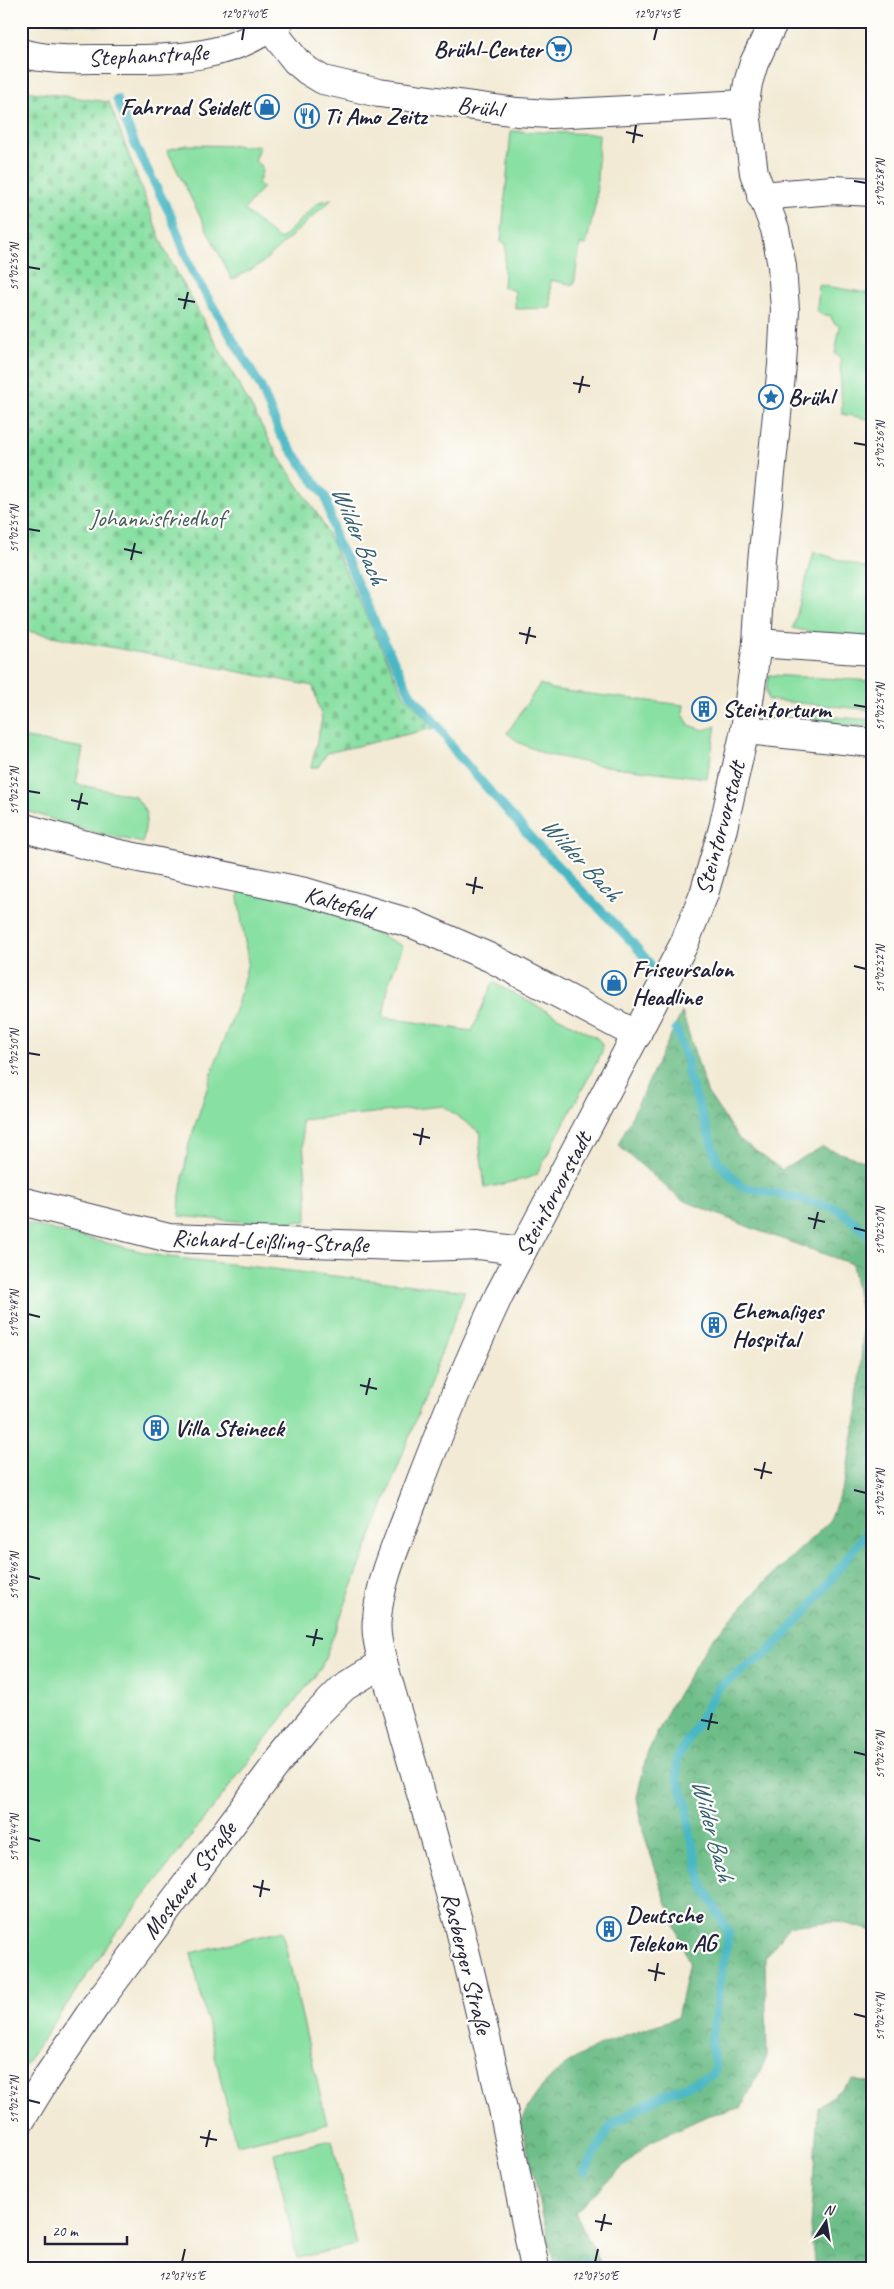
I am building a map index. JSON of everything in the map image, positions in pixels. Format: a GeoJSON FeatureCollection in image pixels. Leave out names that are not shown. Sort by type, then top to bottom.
{"type":"FeatureCollection","features":[{"type":"Feature","properties":{"kind":"street"},"geometry":{"type":"LineString","coordinates":[[774,21],[754,63],[744,104],[754,173],[761,196],[775,229],[782,266],[785,310],[782,364],[762,562],[757,642],[745,730],[873,743]]}},
{"type":"Feature","properties":{"kind":"street","name":"Brühl"},"geometry":{"type":"LineString","coordinates":[[275,25],[296,61],[308,71],[323,80],[379,93],[550,114],[744,104]]}},
{"type":"Feature","properties":{"kind":"street","name":"Stephanstraße"},"geometry":{"type":"LineString","coordinates":[[21,53],[61,59],[158,59],[200,56],[238,45],[275,25]]}},
{"type":"Feature","properties":{"kind":"street"},"geometry":{"type":"LineString","coordinates":[[761,196],[833,190],[873,192]]}},
{"type":"Feature","properties":{"kind":"street"},"geometry":{"type":"LineString","coordinates":[[757,642],[873,651]]}},
{"type":"Feature","properties":{"kind":"street","name":"Steintorvorstadt"},"geometry":{"type":"LineString","coordinates":[[383,1663],[377,1639],[377,1619],[386,1574],[440,1429],[498,1295],[675,963],[704,894],[723,828],[745,730]]}},
{"type":"Feature","properties":{"kind":"street","name":"Kaltefeld"},"geometry":{"type":"LineString","coordinates":[[21,827],[115,853],[305,892],[413,924],[491,958],[641,1029]]}},
{"type":"Feature","properties":{"kind":"street","name":"Richard-Leißling-Straße"},"geometry":{"type":"LineString","coordinates":[[21,1201],[169,1238],[416,1246],[478,1245],[522,1251]]}},
{"type":"Feature","properties":{"kind":"street","name":"Moskauer Straße"},"geometry":{"type":"LineString","coordinates":[[21,2120],[96,2005],[278,1762],[317,1714],[344,1687],[383,1663]]}},
{"type":"Feature","properties":{"kind":"street","name":"Rasberger Straße"},"geometry":{"type":"LineString","coordinates":[[383,1663],[458,1921],[503,2109],[535,2268]]}},
{"type":"Feature","properties":{"kind":"green space"},"geometry":{"type":"Polygon","coordinates":[[[44,21],[203,21],[178,26],[98,26],[44,21]]]}},
{"type":"Feature","properties":{"kind":"green space"},"geometry":{"type":"Polygon","coordinates":[[[788,21],[838,21],[838,30],[787,22],[788,21]]]}},
{"type":"Feature","properties":{"kind":"green space","name":"Johannisfriedhof"},"geometry":{"type":"Polygon","coordinates":[[[25,91],[109,102],[165,251],[280,459],[320,518],[404,695],[434,728],[327,753],[318,767],[311,767],[322,719],[313,686],[21,630],[21,108],[25,91]]]}},
{"type":"Feature","properties":{"kind":"green space"},"geometry":{"type":"Polygon","coordinates":[[[511,131],[599,134],[596,202],[586,245],[580,244],[574,285],[550,280],[551,308],[515,309],[515,291],[503,287],[506,244],[501,242],[511,131]]]}},
{"type":"Feature","properties":{"kind":"green space"},"geometry":{"type":"Polygon","coordinates":[[[186,145],[259,146],[255,161],[263,168],[258,184],[263,187],[244,210],[280,240],[319,202],[332,199],[261,264],[232,280],[167,150],[186,145]]]}},
{"type":"Feature","properties":{"kind":"green space"},"geometry":{"type":"Polygon","coordinates":[[[819,285],[873,294],[873,420],[842,414],[840,356],[835,354],[840,326],[834,323],[830,315],[823,315],[817,312],[819,285]]]}},
{"type":"Feature","properties":{"kind":"green space"},"geometry":{"type":"Polygon","coordinates":[[[814,552],[873,570],[873,641],[818,634],[793,628],[814,552]]]}},
{"type":"Feature","properties":{"kind":"green space"},"geometry":{"type":"Polygon","coordinates":[[[769,675],[873,681],[873,710],[768,700],[766,690],[769,675]]]}},
{"type":"Feature","properties":{"kind":"green space"},"geometry":{"type":"Polygon","coordinates":[[[540,684],[552,689],[572,692],[684,705],[683,714],[689,725],[704,730],[716,726],[707,778],[597,765],[545,754],[520,743],[507,733],[540,684]]]}},
{"type":"Feature","properties":{"kind":"green space"},"geometry":{"type":"Polygon","coordinates":[[[796,714],[873,720],[873,727],[796,720],[796,714]]]}},
{"type":"Feature","properties":{"kind":"green space"},"geometry":{"type":"Polygon","coordinates":[[[21,737],[83,748],[76,784],[135,796],[147,813],[143,843],[89,831],[21,809],[21,737]]]}},
{"type":"Feature","properties":{"kind":"green space"},"geometry":{"type":"Polygon","coordinates":[[[241,888],[315,905],[403,946],[389,982],[383,1017],[472,1031],[494,983],[597,1038],[602,1044],[602,1052],[537,1174],[529,1178],[485,1188],[480,1149],[481,1133],[443,1106],[301,1120],[307,1192],[307,1221],[257,1223],[179,1216],[180,1195],[189,1144],[217,1058],[238,1002],[248,962],[238,897],[241,888]]]}},
{"type":"Feature","properties":{"kind":"green space"},"geometry":{"type":"Polygon","coordinates":[[[682,1012],[707,1092],[739,1139],[782,1170],[822,1147],[873,1164],[873,1931],[836,1921],[789,1926],[765,1958],[767,2057],[741,2108],[709,2115],[650,2142],[575,2212],[603,2268],[555,2268],[521,2121],[534,2098],[549,2079],[567,2064],[608,2042],[677,2018],[689,1962],[643,1831],[637,1797],[647,1754],[671,1705],[709,1643],[764,1583],[829,1522],[845,1481],[859,1401],[863,1324],[852,1264],[754,1229],[680,1199],[618,1145],[682,1012]]]}},
{"type":"Feature","properties":{"kind":"green space"},"geometry":{"type":"Polygon","coordinates":[[[21,1222],[160,1256],[465,1291],[321,1668],[116,1933],[21,2071],[21,1222]]]}},
{"type":"Feature","properties":{"kind":"green space"},"geometry":{"type":"Polygon","coordinates":[[[282,1931],[327,2124],[236,2145],[191,1953],[282,1931]]]}},
{"type":"Feature","properties":{"kind":"green space"},"geometry":{"type":"Polygon","coordinates":[[[854,2079],[873,2083],[873,2268],[815,2268],[810,2228],[818,2107],[854,2079]]]}},
{"type":"Feature","properties":{"kind":"green space"},"geometry":{"type":"Polygon","coordinates":[[[332,2140],[356,2245],[297,2258],[274,2153],[332,2140]]]}},
{"type":"Feature","properties":{"kind":"waterway","name":"Wilder Bach"},"geometry":{"type":"LineString","coordinates":[[117,99],[136,147],[171,216],[192,271],[261,387],[280,434],[326,498],[336,541],[346,558],[410,693],[438,726],[457,754],[541,849],[632,942],[651,965]]}},
{"type":"Feature","properties":{"kind":"waterway","name":"Wilder Bach"},"geometry":{"type":"LineString","coordinates":[[676,1029],[687,1061],[688,1074],[718,1162],[742,1187],[838,1209],[873,1238]]}},
{"type":"Feature","properties":{"kind":"waterway","name":"Wilder Bach"},"geometry":{"type":"LineString","coordinates":[[584,2172],[612,2124],[663,2095],[711,2076],[716,2068],[711,2045],[729,1933],[702,1884],[690,1833],[687,1806],[677,1777],[677,1758],[718,1688],[772,1649],[810,1607],[873,1524]]}},
{"type":"Feature","properties":{"kind":"waterway","name":"Wilder Bach"},"geometry":{"type":"LineString","coordinates":[[585,2262],[586,2268]]}},
{"type":"Feature","properties":{"kind":"place","name":"Brühl-Center"},"geometry":{"type":"Point","coordinates":[559,49]}},
{"type":"Feature","properties":{"kind":"place","name":"Fahrrad Seidelt"},"geometry":{"type":"Point","coordinates":[267,107]}},
{"type":"Feature","properties":{"kind":"place","name":"Ti Amo Zeitz"},"geometry":{"type":"Point","coordinates":[307,116]}},
{"type":"Feature","properties":{"kind":"place","name":"Brühl"},"geometry":{"type":"Point","coordinates":[771,397]}},
{"type":"Feature","properties":{"kind":"place","name":"Steintorturm"},"geometry":{"type":"Point","coordinates":[704,709]}},
{"type":"Feature","properties":{"kind":"place","name":"Friseursalon Headline"},"geometry":{"type":"Point","coordinates":[614,983]}},
{"type":"Feature","properties":{"kind":"place","name":"Ehemaliges Hospital"},"geometry":{"type":"Point","coordinates":[714,1325]}},
{"type":"Feature","properties":{"kind":"place","name":"Villa Steineck"},"geometry":{"type":"Point","coordinates":[156,1428]}},
{"type":"Feature","properties":{"kind":"place","name":"Deutsche Telekom AG"},"geometry":{"type":"Point","coordinates":[609,1929]}}]}
